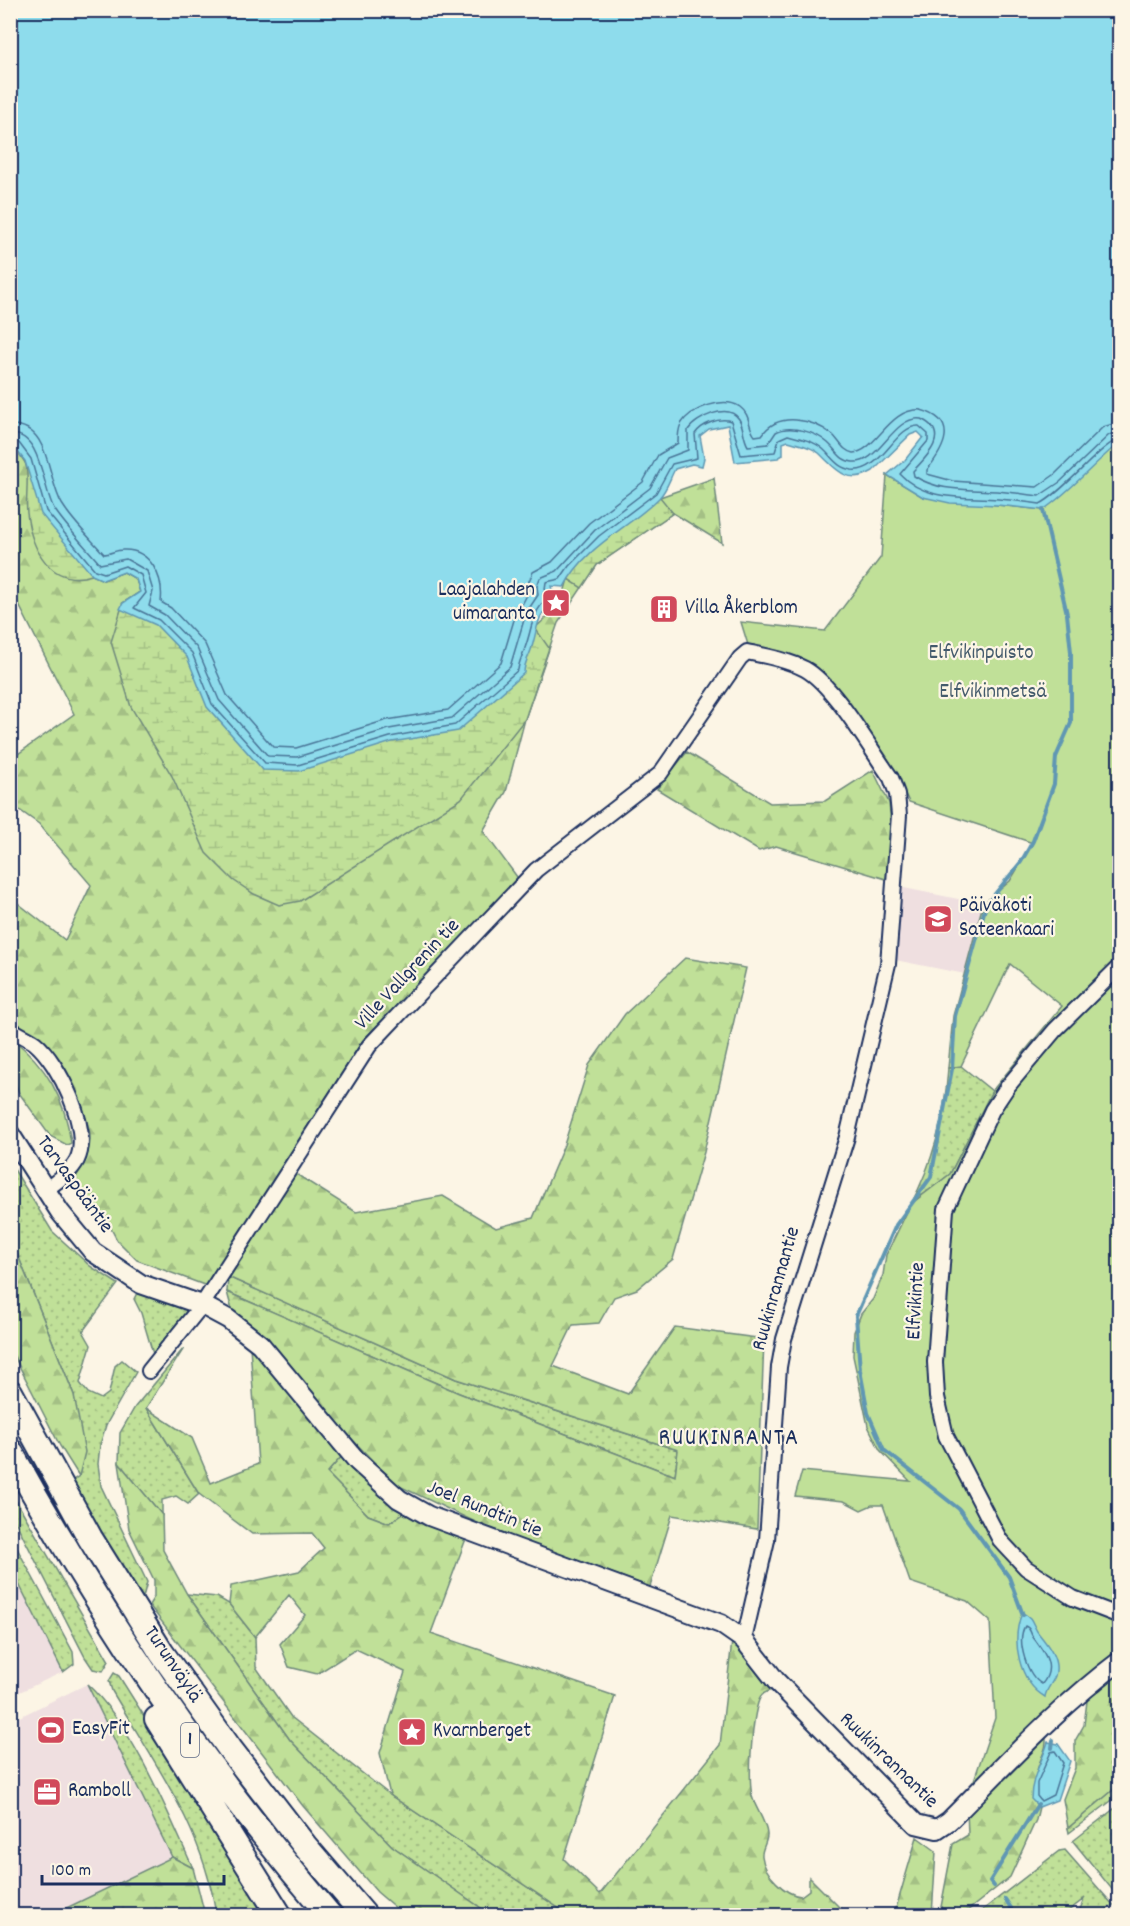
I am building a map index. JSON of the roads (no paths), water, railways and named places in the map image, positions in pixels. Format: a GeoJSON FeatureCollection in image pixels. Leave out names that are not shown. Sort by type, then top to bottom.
{"type":"FeatureCollection","features":[{"type":"Feature","properties":{"kind":"highway","name":"Turunväylä"},"geometry":{"type":"LineString","coordinates":[[10,1392],[85,1530],[161,1652],[230,1749],[305,1846],[365,1914]]}},
{"type":"Feature","properties":{"kind":"highway","name":"Turunväylä"},"geometry":{"type":"LineString","coordinates":[[10,1451],[67,1552],[153,1688],[201,1756],[330,1916]]}},
{"type":"Feature","properties":{"kind":"highway"},"geometry":{"type":"LineString","coordinates":[[67,1552],[76,1585],[280,1916]]}},
{"type":"Feature","properties":{"kind":"highway"},"geometry":{"type":"LineString","coordinates":[[263,1888],[286,1916]]}},
{"type":"Feature","properties":{"kind":"street","name":"Ville Vallgrenin tie"},"geometry":{"type":"LineString","coordinates":[[149,1371],[202,1305],[369,1046],[536,870],[660,774],[740,658],[747,652]]}},
{"type":"Feature","properties":{"kind":"street","name":"Ruukinrannantie"},"geometry":{"type":"LineString","coordinates":[[747,652],[806,669],[819,680],[891,778],[897,794],[899,815],[888,964],[847,1137],[784,1339],[779,1366],[776,1436],[767,1540],[744,1640],[776,1681],[911,1819],[927,1829],[937,1829],[949,1821],[1016,1752],[1097,1678],[1119,1661]]}},
{"type":"Feature","properties":{"kind":"street","name":"Elfvikintie"},"geometry":{"type":"LineString","coordinates":[[1119,966],[1082,1000],[1022,1069],[992,1110],[982,1130],[946,1209],[935,1362],[937,1397],[946,1436],[1000,1540],[1026,1568],[1073,1598],[1119,1616]]}},
{"type":"Feature","properties":{"kind":"street"},"geometry":{"type":"LineString","coordinates":[[10,1029],[35,1043],[55,1066],[77,1116],[81,1132],[77,1160],[69,1171],[47,1189]]}},
{"type":"Feature","properties":{"kind":"street","name":"Tarvaspääntie"},"geometry":{"type":"LineString","coordinates":[[10,1134],[72,1228],[105,1262],[141,1284],[202,1305]]}},
{"type":"Feature","properties":{"kind":"street","name":"Joel Rundtin tie"},"geometry":{"type":"LineString","coordinates":[[202,1305],[228,1319],[260,1344],[357,1461],[399,1499],[438,1520],[711,1619],[744,1640]]}},
{"type":"Feature","properties":{"kind":"water"},"geometry":{"type":"Polygon","coordinates":[[[10,11],[1119,11],[1119,443],[1063,495],[1043,510],[950,503],[923,497],[887,475],[905,460],[923,437],[918,432],[910,435],[873,471],[856,477],[843,474],[812,449],[788,441],[783,443],[783,455],[778,458],[735,462],[728,425],[709,429],[700,436],[704,458],[702,466],[692,464],[675,469],[659,498],[584,560],[564,587],[551,586],[552,590],[562,598],[542,614],[524,673],[458,731],[392,742],[299,771],[263,770],[207,707],[187,657],[156,625],[120,609],[123,603],[140,592],[136,579],[124,572],[103,580],[92,575],[41,514],[25,461],[14,447],[11,449],[10,11]]]}},
{"type":"Feature","properties":{"kind":"water"},"geometry":{"type":"Polygon","coordinates":[[[1022,1613],[1031,1619],[1055,1659],[1055,1676],[1045,1697],[1028,1681],[1019,1659],[1017,1635],[1022,1613]]]}},
{"type":"Feature","properties":{"kind":"water"},"geometry":{"type":"Polygon","coordinates":[[[1048,1742],[1058,1744],[1070,1761],[1057,1800],[1039,1807],[1031,1799],[1031,1791],[1048,1742]]]}},
{"type":"Feature","properties":{"kind":"waterway"},"geometry":{"type":"LineString","coordinates":[[1023,1615],[1009,1577],[959,1509],[884,1450],[868,1413],[860,1370],[856,1316],[896,1225],[931,1177],[952,1069],[955,1016],[986,905],[1021,862],[1033,841],[1054,784],[1056,757],[1071,723],[1071,652],[1067,614],[1043,510]]}},
{"type":"Feature","properties":{"kind":"waterway"},"geometry":{"type":"LineString","coordinates":[[1052,1748],[1053,1740]]}},
{"type":"Feature","properties":{"kind":"waterway"},"geometry":{"type":"LineString","coordinates":[[994,1886],[990,1881],[1038,1804]]}},
{"type":"Feature","properties":{"kind":"waterway"},"geometry":{"type":"LineString","coordinates":[[1005,1899],[1011,1908]]}},
{"type":"Feature","properties":{"kind":"place","name":"Laajalahden uimaranta"},"geometry":{"type":"Point","coordinates":[556,603]}},
{"type":"Feature","properties":{"kind":"place","name":"Villa Åkerblom"},"geometry":{"type":"Point","coordinates":[664,609]}},
{"type":"Feature","properties":{"kind":"place","name":"Päiväkoti Sateenkaari"},"geometry":{"type":"Point","coordinates":[938,919]}},
{"type":"Feature","properties":{"kind":"place","name":"EasyFit"},"geometry":{"type":"Point","coordinates":[51,1730]}},
{"type":"Feature","properties":{"kind":"place","name":"Kvarnberget"},"geometry":{"type":"Point","coordinates":[412,1732]}},
{"type":"Feature","properties":{"kind":"place","name":"Ramboll"},"geometry":{"type":"Point","coordinates":[47,1792]}},
{"type":"Feature","properties":{"kind":"district","name":"RUUKINRANTA"},"geometry":{"type":"Point","coordinates":[729,1439]}},
{"type":"Feature","properties":{"kind":"park label","name":"Elfvikinpuisto"},"geometry":{"type":"Point","coordinates":[981,654]}},
{"type":"Feature","properties":{"kind":"park label","name":"Elfvikinmetsä"},"geometry":{"type":"Point","coordinates":[993,693]}}]}
